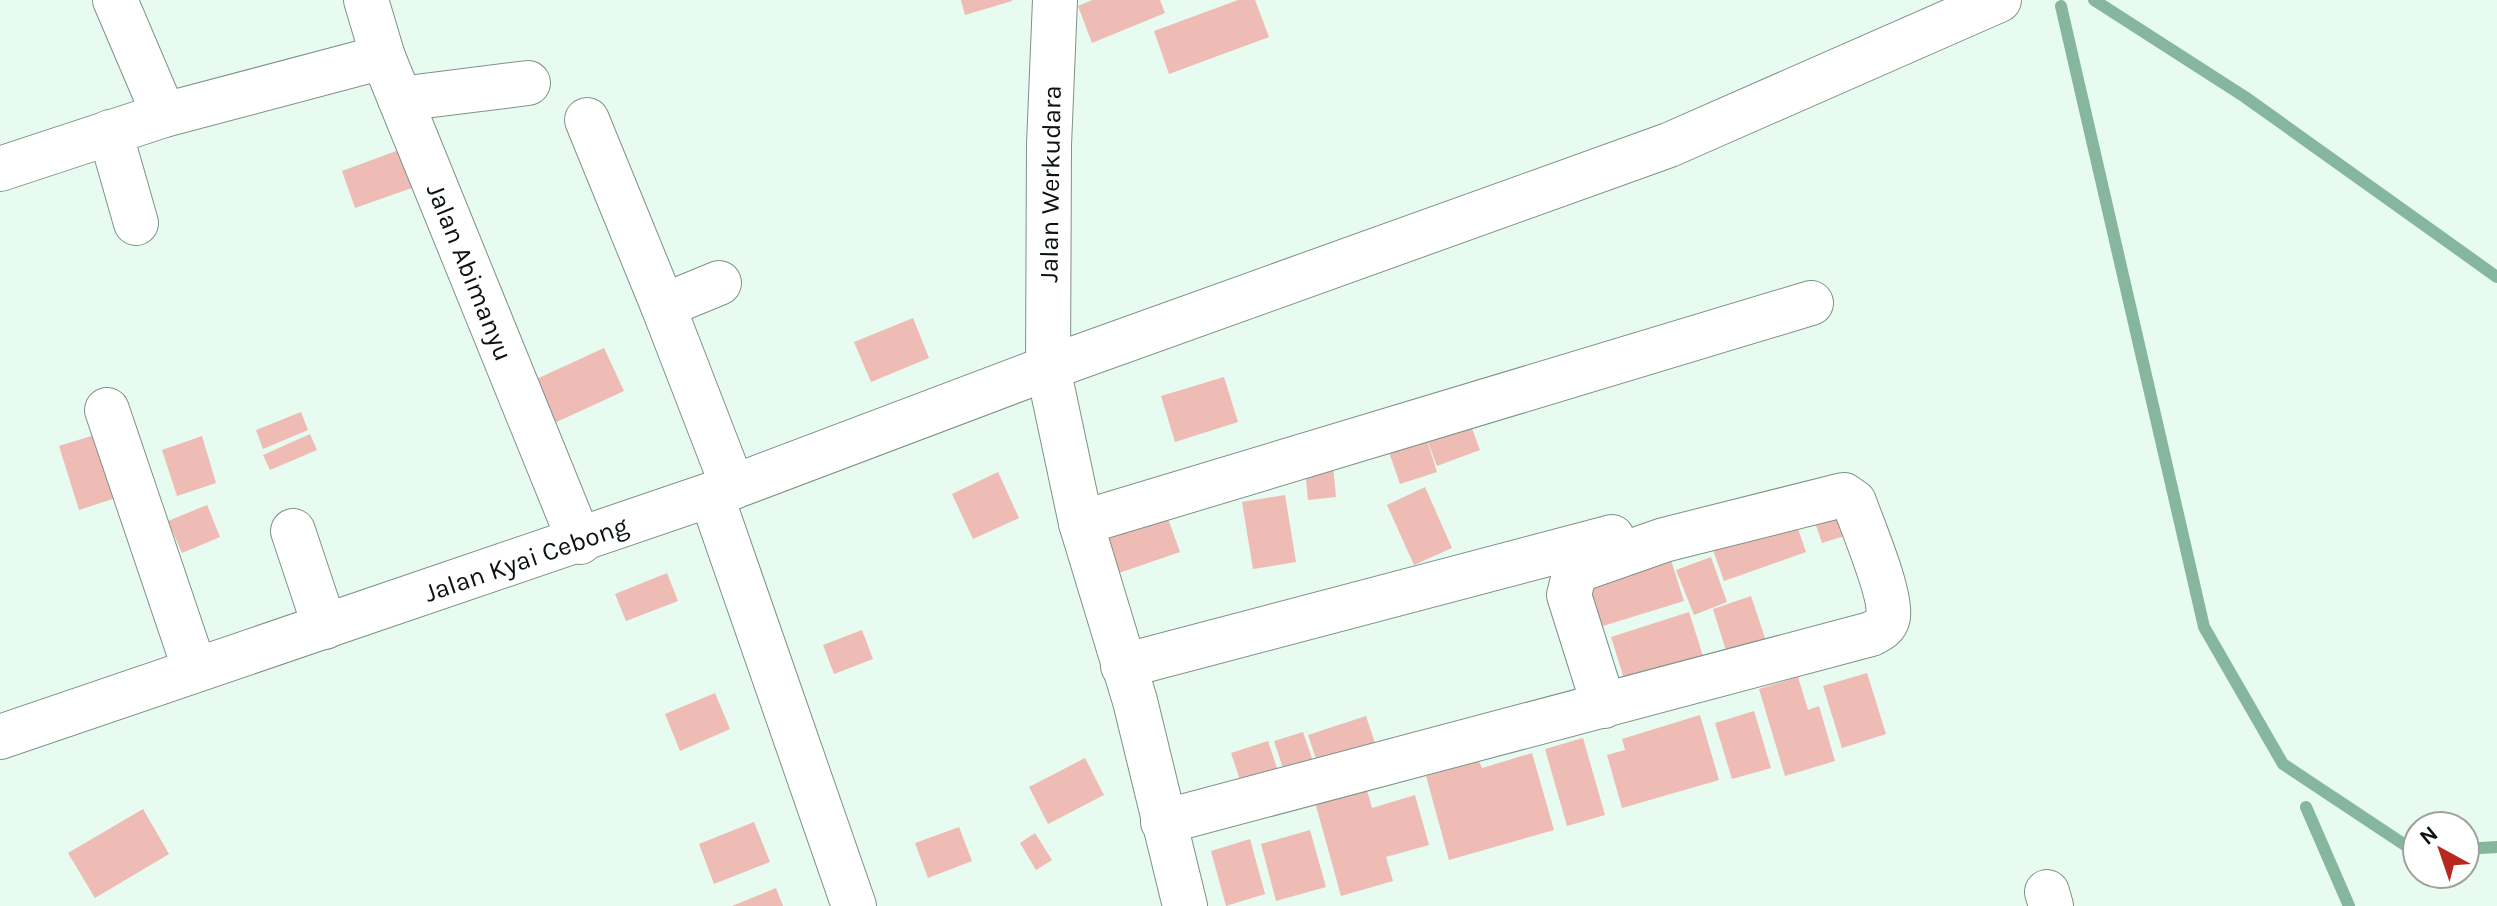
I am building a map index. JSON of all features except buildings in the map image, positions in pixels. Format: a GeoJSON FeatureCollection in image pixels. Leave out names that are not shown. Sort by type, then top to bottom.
{"type":"FeatureCollection","features":[{"type":"Feature","properties":{"kind":"street"},"geometry":{"type":"LineString","coordinates":[[115,0],[164,115]]}},
{"type":"Feature","properties":{"kind":"street","name":"Jalan Abimanyu"},"geometry":{"type":"LineString","coordinates":[[366,0],[383,57],[580,542]]}},
{"type":"Feature","properties":{"kind":"street","name":"Jalan Werkudara"},"geometry":{"type":"LineString","coordinates":[[1055,0],[1049,145],[1048,368],[1081,523],[1135,701],[1185,906]]}},
{"type":"Feature","properties":{"kind":"street","name":"Jalan Kyai Cebong"},"geometry":{"type":"LineString","coordinates":[[1,733],[580,542],[1048,368],[1669,145],[1999,0]]}},
{"type":"Feature","properties":{"kind":"street"},"geometry":{"type":"LineString","coordinates":[[0,169],[164,115],[383,57]]}},
{"type":"Feature","properties":{"kind":"street"},"geometry":{"type":"LineString","coordinates":[[400,99],[528,83]]}},
{"type":"Feature","properties":{"kind":"street"},"geometry":{"type":"LineString","coordinates":[[587,120],[663,306],[854,906]]}},
{"type":"Feature","properties":{"kind":"street"},"geometry":{"type":"LineString","coordinates":[[110,132],[136,223]]}},
{"type":"Feature","properties":{"kind":"street"},"geometry":{"type":"LineString","coordinates":[[663,306],[719,283]]}},
{"type":"Feature","properties":{"kind":"street"},"geometry":{"type":"LineString","coordinates":[[1081,523],[1811,303]]}},
{"type":"Feature","properties":{"kind":"street"},"geometry":{"type":"LineString","coordinates":[[107,410],[195,670]]}},
{"type":"Feature","properties":{"kind":"street"},"geometry":{"type":"LineString","coordinates":[[1123,666],[1846,476]]}},
{"type":"Feature","properties":{"kind":"street"},"geometry":{"type":"LineString","coordinates":[[1163,822],[1604,706],[1871,634],[1881,629],[1888,611],[1879,573],[1854,502],[1844,495],[1664,540],[1584,568],[1574,575],[1569,595],[1604,706]]}},
{"type":"Feature","properties":{"kind":"street"},"geometry":{"type":"LineString","coordinates":[[293,531],[325,627]]}},
{"type":"Feature","properties":{"kind":"waterway"},"geometry":{"type":"LineString","coordinates":[[2094,0],[2245,97],[2497,277]]}},
{"type":"Feature","properties":{"kind":"waterway"},"geometry":{"type":"LineString","coordinates":[[2061,6],[2204,627],[2283,764],[2401,842]]}},
{"type":"Feature","properties":{"kind":"waterway"},"geometry":{"type":"LineString","coordinates":[[2306,807],[2349,906]]}},
{"type":"Feature","properties":{"kind":"waterway"},"geometry":{"type":"LineString","coordinates":[[2481,848],[2497,847]]}}]}
